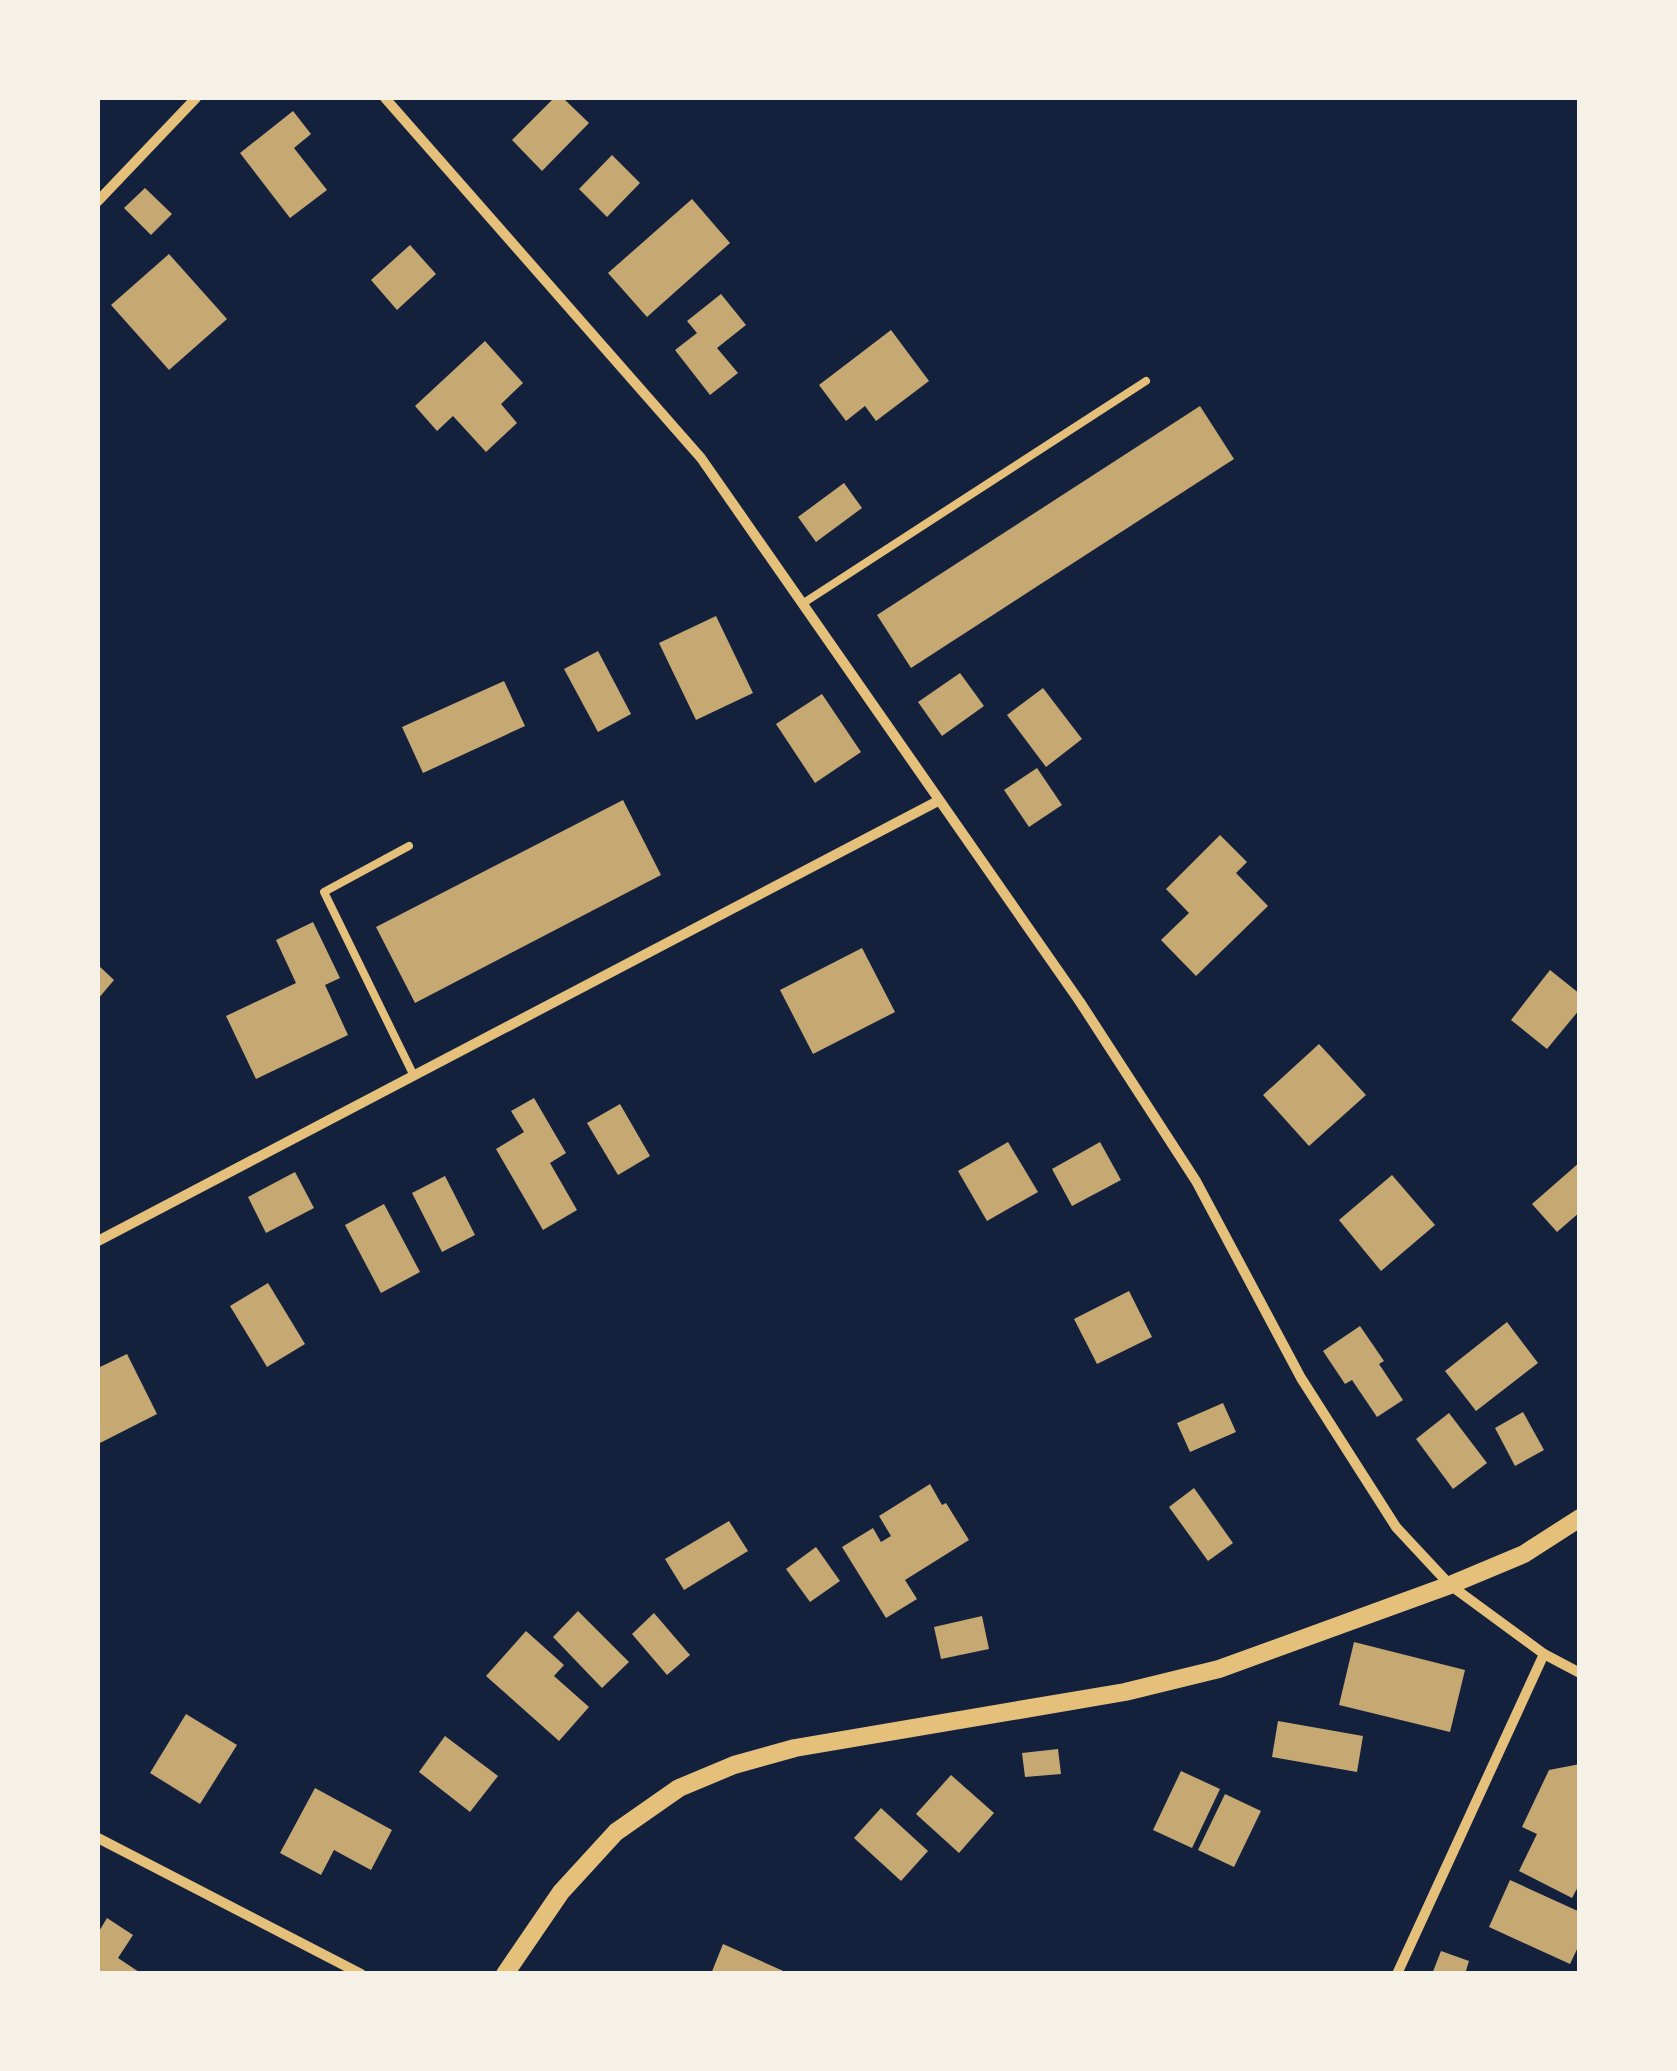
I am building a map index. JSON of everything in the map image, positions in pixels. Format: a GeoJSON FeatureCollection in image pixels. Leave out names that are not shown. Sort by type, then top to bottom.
{"type":"FeatureCollection","features":[{"type":"Feature","properties":{"kind":"street"},"geometry":{"type":"LineString","coordinates":[[98,200],[196,98]]}},
{"type":"Feature","properties":{"kind":"street"},"geometry":{"type":"LineString","coordinates":[[385,98],[701,458],[1080,1002],[1196,1181],[1302,1378],[1396,1527],[1450,1585],[1544,1654],[1580,1673]]}},
{"type":"Feature","properties":{"kind":"street"},"geometry":{"type":"LineString","coordinates":[[98,1241],[938,801]]}},
{"type":"Feature","properties":{"kind":"street"},"geometry":{"type":"LineString","coordinates":[[505,1974],[561,1892],[616,1832],[679,1788],[734,1765],[795,1748],[1125,1692],[1220,1669],[1524,1554],[1580,1518]]}},
{"type":"Feature","properties":{"kind":"street"},"geometry":{"type":"LineString","coordinates":[[1397,1974],[1544,1654]]}},
{"type":"Feature","properties":{"kind":"street"},"geometry":{"type":"LineString","coordinates":[[98,1838],[361,1974]]}},
{"type":"Feature","properties":{"kind":"lane"},"geometry":{"type":"LineString","coordinates":[[802,604],[1146,381]]}},
{"type":"Feature","properties":{"kind":"lane"},"geometry":{"type":"LineString","coordinates":[[410,846],[324,892],[413,1074]]}},
{"type":"Feature","properties":{"kind":"building"},"geometry":{"type":"Polygon","coordinates":[[[554,98],[563,98],[589,123],[542,171],[512,140],[554,98]]]}},
{"type":"Feature","properties":{"kind":"building"},"geometry":{"type":"Polygon","coordinates":[[[293,111],[311,134],[294,148],[327,190],[290,218],[240,153],[293,111]]]}},
{"type":"Feature","properties":{"kind":"building"},"geometry":{"type":"Polygon","coordinates":[[[612,155],[640,183],[607,217],[579,189],[612,155]]]}},
{"type":"Feature","properties":{"kind":"building"},"geometry":{"type":"Polygon","coordinates":[[[145,188],[172,214],[151,235],[124,208],[145,188]]]}},
{"type":"Feature","properties":{"kind":"building"},"geometry":{"type":"Polygon","coordinates":[[[692,199],[730,243],[647,317],[608,273],[692,199]]]}},
{"type":"Feature","properties":{"kind":"building"},"geometry":{"type":"Polygon","coordinates":[[[410,245],[436,274],[397,310],[371,280],[410,245]]]}},
{"type":"Feature","properties":{"kind":"building"},"geometry":{"type":"Polygon","coordinates":[[[169,254],[227,319],[169,370],[111,305],[169,254]]]}},
{"type":"Feature","properties":{"kind":"building"},"geometry":{"type":"Polygon","coordinates":[[[721,294],[746,325],[717,348],[738,373],[710,395],[675,350],[697,333],[687,321],[721,294]]]}},
{"type":"Feature","properties":{"kind":"building"},"geometry":{"type":"Polygon","coordinates":[[[891,330],[929,381],[876,421],[865,406],[846,421],[819,385],[891,330]]]}},
{"type":"Feature","properties":{"kind":"building"},"geometry":{"type":"Polygon","coordinates":[[[485,341],[523,383],[501,404],[517,423],[486,452],[453,416],[437,431],[415,406],[485,341]]]}},
{"type":"Feature","properties":{"kind":"building"},"geometry":{"type":"Polygon","coordinates":[[[1200,406],[1234,459],[911,668],[877,615],[1200,406]]]}},
{"type":"Feature","properties":{"kind":"building"},"geometry":{"type":"Polygon","coordinates":[[[844,483],[862,508],[816,542],[798,517],[844,483]]]}},
{"type":"Feature","properties":{"kind":"building"},"geometry":{"type":"Polygon","coordinates":[[[716,616],[753,693],[696,720],[659,643],[716,616]]]}},
{"type":"Feature","properties":{"kind":"building"},"geometry":{"type":"Polygon","coordinates":[[[598,651],[631,714],[598,732],[564,669],[598,651]]]}},
{"type":"Feature","properties":{"kind":"building"},"geometry":{"type":"Polygon","coordinates":[[[960,673],[984,706],[942,736],[918,702],[960,673]]]}},
{"type":"Feature","properties":{"kind":"building"},"geometry":{"type":"Polygon","coordinates":[[[504,681],[525,726],[423,773],[402,727],[504,681]]]}},
{"type":"Feature","properties":{"kind":"building"},"geometry":{"type":"Polygon","coordinates":[[[1043,688],[1082,739],[1046,767],[1007,715],[1043,688]]]}},
{"type":"Feature","properties":{"kind":"building"},"geometry":{"type":"Polygon","coordinates":[[[822,694],[861,752],[815,783],[776,724],[822,694]]]}},
{"type":"Feature","properties":{"kind":"building"},"geometry":{"type":"Polygon","coordinates":[[[1037,768],[1062,805],[1029,827],[1004,790],[1037,768]]]}},
{"type":"Feature","properties":{"kind":"building"},"geometry":{"type":"Polygon","coordinates":[[[623,800],[661,875],[415,1003],[376,927],[623,800]]]}},
{"type":"Feature","properties":{"kind":"building"},"geometry":{"type":"Polygon","coordinates":[[[1220,835],[1247,862],[1236,873],[1268,906],[1196,976],[1161,940],[1189,913],[1166,889],[1220,835]]]}},
{"type":"Feature","properties":{"kind":"building"},"geometry":{"type":"Polygon","coordinates":[[[313,922],[340,978],[325,985],[348,1035],[256,1079],[226,1016],[296,983],[276,940],[313,922]]]}},
{"type":"Feature","properties":{"kind":"building"},"geometry":{"type":"Polygon","coordinates":[[[862,948],[895,1012],[813,1054],[780,990],[862,948]]]}},
{"type":"Feature","properties":{"kind":"building"},"geometry":{"type":"Polygon","coordinates":[[[98,965],[114,980],[98,999],[98,965]]]}},
{"type":"Feature","properties":{"kind":"building"},"geometry":{"type":"Polygon","coordinates":[[[1550,970],[1580,994],[1580,1009],[1547,1049],[1511,1020],[1550,970]]]}},
{"type":"Feature","properties":{"kind":"building"},"geometry":{"type":"Polygon","coordinates":[[[1319,1044],[1366,1095],[1309,1146],[1263,1095],[1319,1044]]]}},
{"type":"Feature","properties":{"kind":"building"},"geometry":{"type":"Polygon","coordinates":[[[534,1098],[566,1153],[550,1163],[577,1210],[543,1230],[496,1149],[524,1132],[511,1111],[534,1098]]]}},
{"type":"Feature","properties":{"kind":"building"},"geometry":{"type":"Polygon","coordinates":[[[620,1104],[650,1156],[618,1175],[587,1123],[620,1104]]]}},
{"type":"Feature","properties":{"kind":"building"},"geometry":{"type":"Polygon","coordinates":[[[1008,1142],[1038,1192],[987,1221],[958,1171],[1008,1142]]]}},
{"type":"Feature","properties":{"kind":"building"},"geometry":{"type":"Polygon","coordinates":[[[1100,1142],[1121,1180],[1072,1206],[1052,1169],[1100,1142]]]}},
{"type":"Feature","properties":{"kind":"building"},"geometry":{"type":"Polygon","coordinates":[[[1580,1162],[1580,1212],[1557,1232],[1532,1204],[1580,1162]]]}},
{"type":"Feature","properties":{"kind":"building"},"geometry":{"type":"Polygon","coordinates":[[[295,1172],[314,1208],[266,1233],[248,1197],[295,1172]]]}},
{"type":"Feature","properties":{"kind":"building"},"geometry":{"type":"Polygon","coordinates":[[[1392,1175],[1435,1225],[1381,1271],[1339,1220],[1392,1175]]]}},
{"type":"Feature","properties":{"kind":"building"},"geometry":{"type":"Polygon","coordinates":[[[445,1176],[475,1235],[442,1252],[412,1193],[445,1176]]]}},
{"type":"Feature","properties":{"kind":"building"},"geometry":{"type":"Polygon","coordinates":[[[384,1204],[420,1272],[381,1293],[345,1225],[384,1204]]]}},
{"type":"Feature","properties":{"kind":"building"},"geometry":{"type":"Polygon","coordinates":[[[268,1283],[305,1344],[267,1367],[230,1306],[268,1283]]]}},
{"type":"Feature","properties":{"kind":"building"},"geometry":{"type":"Polygon","coordinates":[[[1129,1291],[1152,1337],[1097,1364],[1074,1319],[1129,1291]]]}},
{"type":"Feature","properties":{"kind":"building"},"geometry":{"type":"Polygon","coordinates":[[[1507,1322],[1538,1363],[1476,1411],[1445,1371],[1507,1322]]]}},
{"type":"Feature","properties":{"kind":"building"},"geometry":{"type":"Polygon","coordinates":[[[1360,1326],[1384,1361],[1379,1364],[1403,1400],[1377,1417],[1352,1380],[1345,1384],[1323,1351],[1360,1326]]]}},
{"type":"Feature","properties":{"kind":"building"},"geometry":{"type":"Polygon","coordinates":[[[127,1354],[157,1414],[98,1444],[98,1368],[127,1354]]]}},
{"type":"Feature","properties":{"kind":"building"},"geometry":{"type":"Polygon","coordinates":[[[1223,1403],[1236,1432],[1190,1452],[1177,1423],[1223,1403]]]}},
{"type":"Feature","properties":{"kind":"building"},"geometry":{"type":"Polygon","coordinates":[[[1523,1412],[1544,1450],[1515,1466],[1495,1428],[1523,1412]]]}},
{"type":"Feature","properties":{"kind":"building"},"geometry":{"type":"Polygon","coordinates":[[[1449,1413],[1487,1463],[1453,1489],[1416,1439],[1449,1413]]]}},
{"type":"Feature","properties":{"kind":"building"},"geometry":{"type":"Polygon","coordinates":[[[930,1484],[969,1540],[905,1580],[917,1599],[886,1618],[842,1547],[873,1528],[881,1542],[891,1536],[879,1516],[930,1484]]]}},
{"type":"Feature","properties":{"kind":"building"},"geometry":{"type":"Polygon","coordinates":[[[1194,1488],[1233,1543],[1208,1561],[1169,1507],[1194,1488]]]}},
{"type":"Feature","properties":{"kind":"building"},"geometry":{"type":"Polygon","coordinates":[[[729,1521],[748,1551],[684,1590],[665,1559],[729,1521]]]}},
{"type":"Feature","properties":{"kind":"building"},"geometry":{"type":"Polygon","coordinates":[[[816,1547],[840,1581],[810,1602],[786,1569],[816,1547]]]}},
{"type":"Feature","properties":{"kind":"building"},"geometry":{"type":"Polygon","coordinates":[[[578,1611],[629,1662],[602,1688],[553,1637],[578,1611]]]}},
{"type":"Feature","properties":{"kind":"building"},"geometry":{"type":"Polygon","coordinates":[[[654,1613],[690,1655],[667,1675],[632,1634],[654,1613]]]}},
{"type":"Feature","properties":{"kind":"building"},"geometry":{"type":"Polygon","coordinates":[[[982,1616],[989,1649],[941,1659],[934,1627],[982,1616]]]}},
{"type":"Feature","properties":{"kind":"building"},"geometry":{"type":"Polygon","coordinates":[[[526,1631],[564,1665],[554,1676],[589,1707],[559,1741],[486,1676],[526,1631]]]}},
{"type":"Feature","properties":{"kind":"building"},"geometry":{"type":"Polygon","coordinates":[[[1354,1642],[1465,1670],[1450,1732],[1339,1705],[1354,1642]]]}},
{"type":"Feature","properties":{"kind":"building"},"geometry":{"type":"Polygon","coordinates":[[[186,1714],[237,1745],[200,1804],[150,1773],[186,1714]]]}},
{"type":"Feature","properties":{"kind":"building"},"geometry":{"type":"Polygon","coordinates":[[[1278,1721],[1363,1736],[1357,1772],[1272,1757],[1278,1721]]]}},
{"type":"Feature","properties":{"kind":"building"},"geometry":{"type":"Polygon","coordinates":[[[445,1736],[498,1776],[470,1812],[419,1772],[445,1736]]]}},
{"type":"Feature","properties":{"kind":"building"},"geometry":{"type":"Polygon","coordinates":[[[1058,1749],[1061,1774],[1025,1777],[1022,1753],[1058,1749]]]}},
{"type":"Feature","properties":{"kind":"building"},"geometry":{"type":"Polygon","coordinates":[[[1580,1764],[1580,1883],[1572,1898],[1519,1871],[1537,1834],[1522,1827],[1549,1770],[1580,1764]]]}},
{"type":"Feature","properties":{"kind":"building"},"geometry":{"type":"Polygon","coordinates":[[[1181,1771],[1220,1789],[1192,1848],[1153,1830],[1181,1771]]]}},
{"type":"Feature","properties":{"kind":"building"},"geometry":{"type":"Polygon","coordinates":[[[951,1775],[994,1813],[959,1853],[916,1814],[951,1775]]]}},
{"type":"Feature","properties":{"kind":"building"},"geometry":{"type":"Polygon","coordinates":[[[315,1788],[392,1830],[371,1870],[334,1850],[321,1875],[280,1853],[315,1788]]]}},
{"type":"Feature","properties":{"kind":"building"},"geometry":{"type":"Polygon","coordinates":[[[1225,1794],[1261,1811],[1234,1867],[1198,1850],[1225,1794]]]}},
{"type":"Feature","properties":{"kind":"building"},"geometry":{"type":"Polygon","coordinates":[[[881,1808],[928,1851],[901,1881],[854,1838],[881,1808]]]}},
{"type":"Feature","properties":{"kind":"building"},"geometry":{"type":"Polygon","coordinates":[[[1510,1880],[1580,1912],[1580,1943],[1570,1964],[1489,1927],[1510,1880]]]}},
{"type":"Feature","properties":{"kind":"building"},"geometry":{"type":"Polygon","coordinates":[[[107,1918],[133,1935],[118,1958],[142,1974],[98,1974],[98,1933],[107,1918]]]}},
{"type":"Feature","properties":{"kind":"building"},"geometry":{"type":"Polygon","coordinates":[[[723,1944],[790,1974],[711,1974],[723,1944]]]}},
{"type":"Feature","properties":{"kind":"building"},"geometry":{"type":"Polygon","coordinates":[[[1441,1951],[1469,1961],[1465,1974],[1432,1974],[1441,1951]]]}}]}
